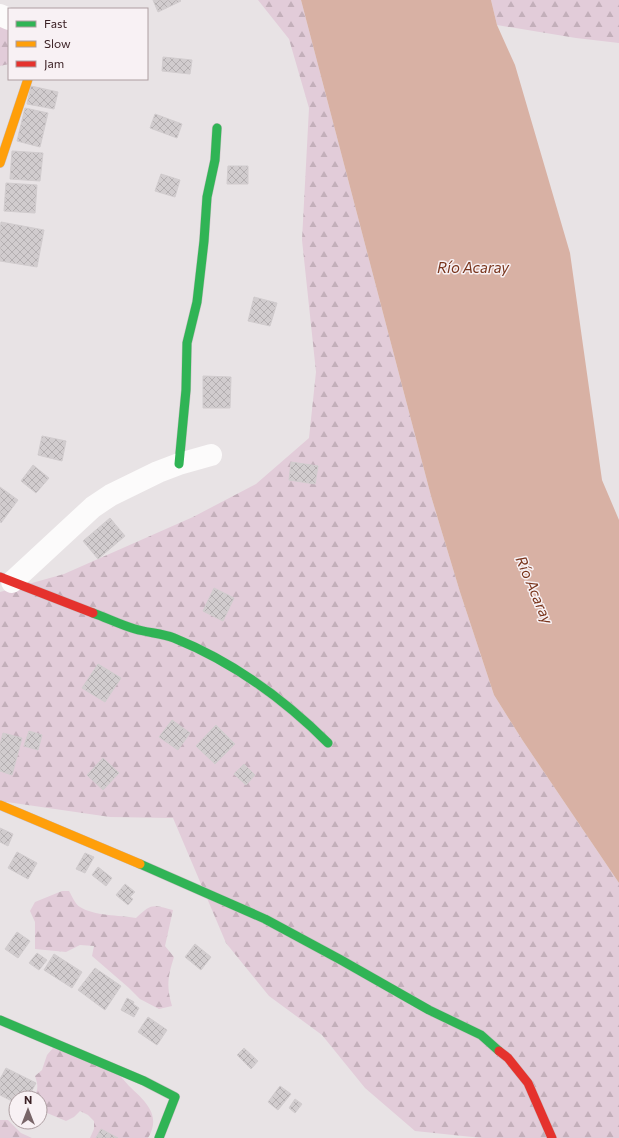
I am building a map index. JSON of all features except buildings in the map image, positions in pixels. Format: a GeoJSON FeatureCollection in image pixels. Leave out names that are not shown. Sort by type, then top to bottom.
{"type":"FeatureCollection","features":[{"type":"Feature","properties":{"kind":"street"},"geometry":{"type":"LineString","coordinates":[[0,163],[28,80]]}},
{"type":"Feature","properties":{"kind":"street"},"geometry":{"type":"LineString","coordinates":[[179,464],[186,390],[187,343],[197,302],[207,197],[215,160],[217,128]]}},
{"type":"Feature","properties":{"kind":"street"},"geometry":{"type":"LineString","coordinates":[[211,455],[179,464],[134,483],[93,507],[6,580],[135,630],[172,637],[214,656],[251,679],[309,724],[328,743]]}},
{"type":"Feature","properties":{"kind":"street"},"geometry":{"type":"LineString","coordinates":[[0,805],[174,878],[265,919],[429,1010],[481,1035],[508,1058],[528,1083],[552,1138]]}},
{"type":"Feature","properties":{"kind":"street"},"geometry":{"type":"LineString","coordinates":[[0,1020],[144,1081],[175,1097],[159,1138]]}},
{"type":"Feature","properties":{"kind":"green space"},"geometry":{"type":"Polygon","coordinates":[[[258,0],[301,0],[431,496],[460,592],[494,695],[523,741],[619,883],[619,1138],[482,1138],[415,1131],[365,1088],[322,1035],[269,996],[226,943],[173,818],[110,817],[0,801],[0,592],[64,574],[193,517],[256,484],[309,438],[316,372],[302,240],[309,108],[289,39],[258,0]]]}},
{"type":"Feature","properties":{"kind":"green space"},"geometry":{"type":"Polygon","coordinates":[[[491,0],[619,0],[619,43],[576,38],[497,25],[491,0]]]}},
{"type":"Feature","properties":{"kind":"green space"},"geometry":{"type":"Polygon","coordinates":[[[0,8],[8,11],[8,64],[0,66],[0,8]]]}},
{"type":"Feature","properties":{"kind":"green space"},"geometry":{"type":"Polygon","coordinates":[[[62,891],[69,891],[78,906],[99,914],[136,918],[153,906],[173,910],[165,946],[174,957],[168,981],[172,1006],[159,1009],[140,999],[92,956],[94,946],[80,945],[66,952],[35,949],[35,922],[30,911],[35,902],[62,891]]]}},
{"type":"Feature","properties":{"kind":"green space"},"geometry":{"type":"Polygon","coordinates":[[[59,1041],[114,1071],[141,1097],[150,1109],[153,1122],[152,1130],[148,1138],[90,1138],[94,1129],[94,1121],[88,1115],[80,1111],[74,1117],[66,1121],[48,1113],[48,1090],[36,1090],[37,1082],[35,1076],[42,1070],[47,1055],[59,1041]]]}},
{"type":"Feature","properties":{"kind":"green space"},"geometry":{"type":"Polygon","coordinates":[[[0,1120],[8,1120],[8,1130],[18,1130],[32,1138],[0,1138],[0,1120]]]}},
{"type":"Feature","properties":{"kind":"water","name":"Río Acaray"},"geometry":{"type":"Polygon","coordinates":[[[301,0],[491,0],[497,25],[515,65],[570,253],[602,480],[619,520],[619,883],[523,741],[494,695],[460,592],[431,496],[301,0]]]}},
{"type":"Feature","properties":{"kind":"traffic: fast"},"geometry":{"type":"LineString","coordinates":[[179,464],[186,390],[187,343],[197,302],[207,197],[215,160],[217,128]]}},
{"type":"Feature","properties":{"kind":"traffic: fast"},"geometry":{"type":"LineString","coordinates":[[93,613],[124,626],[174,638],[216,658],[256,683],[275,697],[293,711],[328,743]]}},
{"type":"Feature","properties":{"kind":"traffic: fast"},"geometry":{"type":"LineString","coordinates":[[140,864],[265,919],[429,1010],[481,1035],[499,1051]]}},
{"type":"Feature","properties":{"kind":"traffic: fast"},"geometry":{"type":"LineString","coordinates":[[0,1020],[144,1081],[175,1097],[159,1138]]}},
{"type":"Feature","properties":{"kind":"traffic: slow"},"geometry":{"type":"LineString","coordinates":[[0,163],[28,80]]}},
{"type":"Feature","properties":{"kind":"traffic: slow"},"geometry":{"type":"LineString","coordinates":[[0,805],[140,864]]}},
{"type":"Feature","properties":{"kind":"traffic: jam"},"geometry":{"type":"LineString","coordinates":[[0,577],[93,613]]}},
{"type":"Feature","properties":{"kind":"traffic: jam"},"geometry":{"type":"LineString","coordinates":[[499,1051],[508,1058],[528,1083],[552,1138]]}}]}
